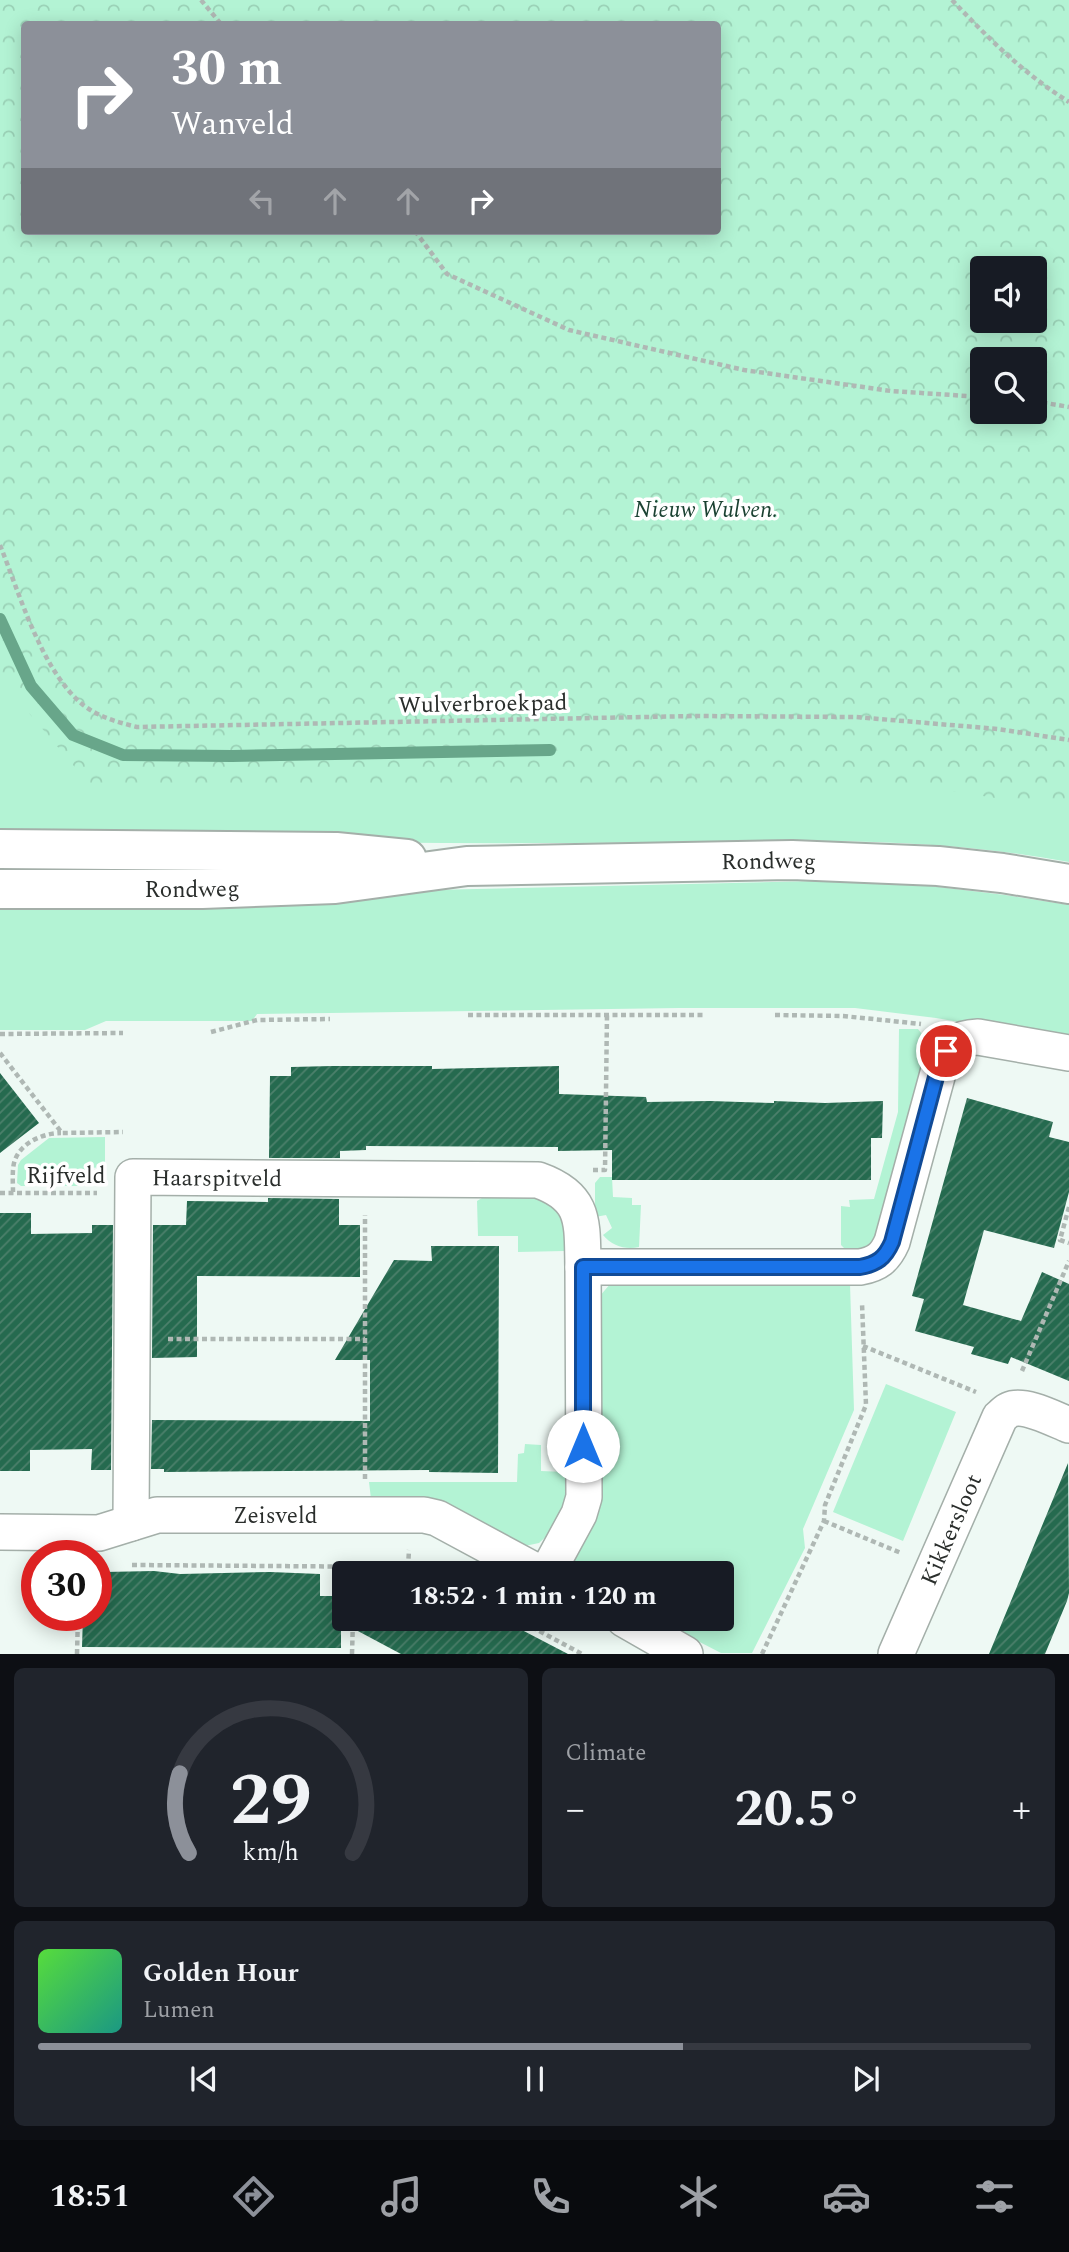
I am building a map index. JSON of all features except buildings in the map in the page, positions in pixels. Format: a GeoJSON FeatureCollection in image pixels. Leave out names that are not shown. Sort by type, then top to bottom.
{"type":"FeatureCollection","features":[{"type":"Feature","properties":{"kind":"main road","name":"Rondweg"},"geometry":{"type":"LineString","coordinates":[[0,849],[336,852],[467,866]]}},
{"type":"Feature","properties":{"kind":"main road","name":"Rondweg"},"geometry":{"type":"LineString","coordinates":[[0,889],[202,889],[335,884],[467,866],[792,860],[864,862],[1002,873],[1069,884]]}},
{"type":"Feature","properties":{"kind":"street"},"geometry":{"type":"LineString","coordinates":[[583,1267],[872,1265],[888,1253],[940,1062],[954,1042],[978,1037],[1069,1053]]}},
{"type":"Feature","properties":{"kind":"street","name":"Haarspitveld"},"geometry":{"type":"LineString","coordinates":[[131,1523],[133,1177],[538,1180],[555,1186],[568,1195]]}},
{"type":"Feature","properties":{"kind":"street"},"geometry":{"type":"LineString","coordinates":[[554,1561],[579,1514],[584,1497],[582,1225],[568,1195]]}},
{"type":"Feature","properties":{"kind":"street"},"geometry":{"type":"LineString","coordinates":[[1010,1409],[1036,1411],[1069,1424]]}},
{"type":"Feature","properties":{"kind":"street","name":"Kikkersloot"},"geometry":{"type":"LineString","coordinates":[[896,1654],[994,1428],[1000,1417],[1010,1409]]}},
{"type":"Feature","properties":{"kind":"street","name":"Zeisveld"},"geometry":{"type":"LineString","coordinates":[[0,1532],[99,1533],[158,1515],[424,1515],[437,1518],[517,1561]]}},
{"type":"Feature","properties":{"kind":"street"},"geometry":{"type":"LineString","coordinates":[[646,1631],[685,1654]]}},
{"type":"Feature","properties":{"kind":"path"},"geometry":{"type":"LineString","coordinates":[[201,0],[218,21]]}},
{"type":"Feature","properties":{"kind":"path"},"geometry":{"type":"LineString","coordinates":[[952,0],[1014,62],[1069,102]]}},
{"type":"Feature","properties":{"kind":"path"},"geometry":{"type":"LineString","coordinates":[[418,235],[447,274],[569,330],[744,370],[891,391],[970,396]]}},
{"type":"Feature","properties":{"kind":"path"},"geometry":{"type":"LineString","coordinates":[[1047,403],[1069,407]]}},
{"type":"Feature","properties":{"kind":"path","name":"Wulverbroekpad"},"geometry":{"type":"LineString","coordinates":[[0,545],[44,654],[61,681],[83,704],[107,719],[137,727],[683,716],[856,717],[998,729],[1069,740]]}},
{"type":"Feature","properties":{"kind":"path"},"geometry":{"type":"LineString","coordinates":[[568,1195],[584,1170],[605,1170],[607,1014]]}},
{"type":"Feature","properties":{"kind":"path"},"geometry":{"type":"LineString","coordinates":[[468,1016],[705,1015]]}},
{"type":"Feature","properties":{"kind":"path"},"geometry":{"type":"LineString","coordinates":[[775,1015],[843,1016],[927,1025],[954,1042]]}},
{"type":"Feature","properties":{"kind":"path"},"geometry":{"type":"LineString","coordinates":[[211,1032],[257,1020],[330,1019]]}},
{"type":"Feature","properties":{"kind":"path"},"geometry":{"type":"LineString","coordinates":[[0,1034],[123,1033]]}},
{"type":"Feature","properties":{"kind":"path"},"geometry":{"type":"LineString","coordinates":[[0,1053],[62,1133]]}},
{"type":"Feature","properties":{"kind":"path"},"geometry":{"type":"LineString","coordinates":[[13,1193],[15,1159],[22,1150],[47,1133],[123,1132]]}},
{"type":"Feature","properties":{"kind":"path"},"geometry":{"type":"LineString","coordinates":[[365,1515],[366,1179]]}},
{"type":"Feature","properties":{"kind":"path","name":"Rijfveld"},"geometry":{"type":"LineString","coordinates":[[0,1193],[133,1193]]}},
{"type":"Feature","properties":{"kind":"path"},"geometry":{"type":"LineString","coordinates":[[1069,1207],[1060,1240],[1069,1243]]}},
{"type":"Feature","properties":{"kind":"path"},"geometry":{"type":"LineString","coordinates":[[863,1346],[991,1398],[1010,1409],[1018,1380],[1069,1261]]}},
{"type":"Feature","properties":{"kind":"path"},"geometry":{"type":"LineString","coordinates":[[762,1654],[824,1521],[825,1505],[866,1405],[860,1267]]}},
{"type":"Feature","properties":{"kind":"path"},"geometry":{"type":"LineString","coordinates":[[132,1339],[365,1339]]}},
{"type":"Feature","properties":{"kind":"path"},"geometry":{"type":"LineString","coordinates":[[824,1521],[934,1566]]}},
{"type":"Feature","properties":{"kind":"path"},"geometry":{"type":"LineString","coordinates":[[123,1565],[332,1570]]}},
{"type":"Feature","properties":{"kind":"path"},"geometry":{"type":"LineString","coordinates":[[77,1654],[78,1631]]}},
{"type":"Feature","properties":{"kind":"path"},"geometry":{"type":"LineString","coordinates":[[352,1654],[353,1631]]}},
{"type":"Feature","properties":{"kind":"path"},"geometry":{"type":"LineString","coordinates":[[539,1631],[582,1654]]}},
{"type":"Feature","properties":{"kind":"green space","name":"Nieuw Wulven."},"geometry":{"type":"Polygon","coordinates":[[[0,0],[1069,0],[1069,810],[952,791],[90,785],[0,679],[0,0]]]}},
{"type":"Feature","properties":{"kind":"green space"},"geometry":{"type":"Polygon","coordinates":[[[0,339],[1069,649],[1069,862],[1007,852],[883,842],[428,843],[0,838],[0,339]]]}},
{"type":"Feature","properties":{"kind":"green space"},"geometry":{"type":"Polygon","coordinates":[[[816,881],[914,884],[1069,905],[1069,1041],[936,1018],[855,1008],[257,1014],[252,1021],[106,1021],[85,1030],[0,1030],[0,900],[816,881]]]}},
{"type":"Feature","properties":{"kind":"green space"},"geometry":{"type":"Polygon","coordinates":[[[899,1029],[918,1029],[922,1034],[919,1053],[931,1057],[874,1242],[860,1249],[845,1249],[841,1245],[841,1206],[850,1207],[849,1200],[874,1199],[898,1112],[899,1029]]]}},
{"type":"Feature","properties":{"kind":"green space"},"geometry":{"type":"Polygon","coordinates":[[[105,1137],[105,1167],[89,1168],[88,1186],[21,1186],[17,1183],[21,1160],[49,1138],[105,1137]]]}},
{"type":"Feature","properties":{"kind":"green space"},"geometry":{"type":"Polygon","coordinates":[[[600,1177],[612,1177],[613,1197],[632,1198],[632,1205],[641,1205],[639,1247],[620,1246],[603,1235],[612,1228],[606,1215],[595,1217],[595,1183],[600,1177]]]}},
{"type":"Feature","properties":{"kind":"green space"},"geometry":{"type":"Polygon","coordinates":[[[482,1198],[530,1198],[544,1201],[554,1207],[562,1216],[565,1231],[564,1251],[518,1252],[518,1236],[478,1236],[477,1201],[482,1198]]]}},
{"type":"Feature","properties":{"kind":"green space"},"geometry":{"type":"Polygon","coordinates":[[[611,1283],[850,1284],[854,1410],[803,1529],[805,1548],[752,1653],[721,1653],[678,1631],[734,1631],[734,1561],[572,1561],[599,1297],[611,1283]]]}},
{"type":"Feature","properties":{"kind":"green space"},"geometry":{"type":"Polygon","coordinates":[[[886,1384],[956,1412],[903,1541],[833,1512],[886,1384]]]}},
{"type":"Feature","properties":{"kind":"green space"},"geometry":{"type":"Polygon","coordinates":[[[525,1444],[541,1445],[541,1471],[569,1474],[569,1499],[551,1532],[539,1543],[520,1547],[371,1499],[369,1482],[517,1482],[518,1454],[524,1453],[525,1444]]]}},
{"type":"Feature","properties":{"kind":"waterway"},"geometry":{"type":"LineString","coordinates":[[0,619],[31,686],[73,735],[123,755],[232,756],[550,750]]}},
{"type":"Feature","properties":{"kind":"route"},"geometry":{"type":"LineString","coordinates":[[583,1446],[583,1267],[860,1267],[881,1260],[888,1253],[892,1242],[940,1062],[946,1051]]}}]}
